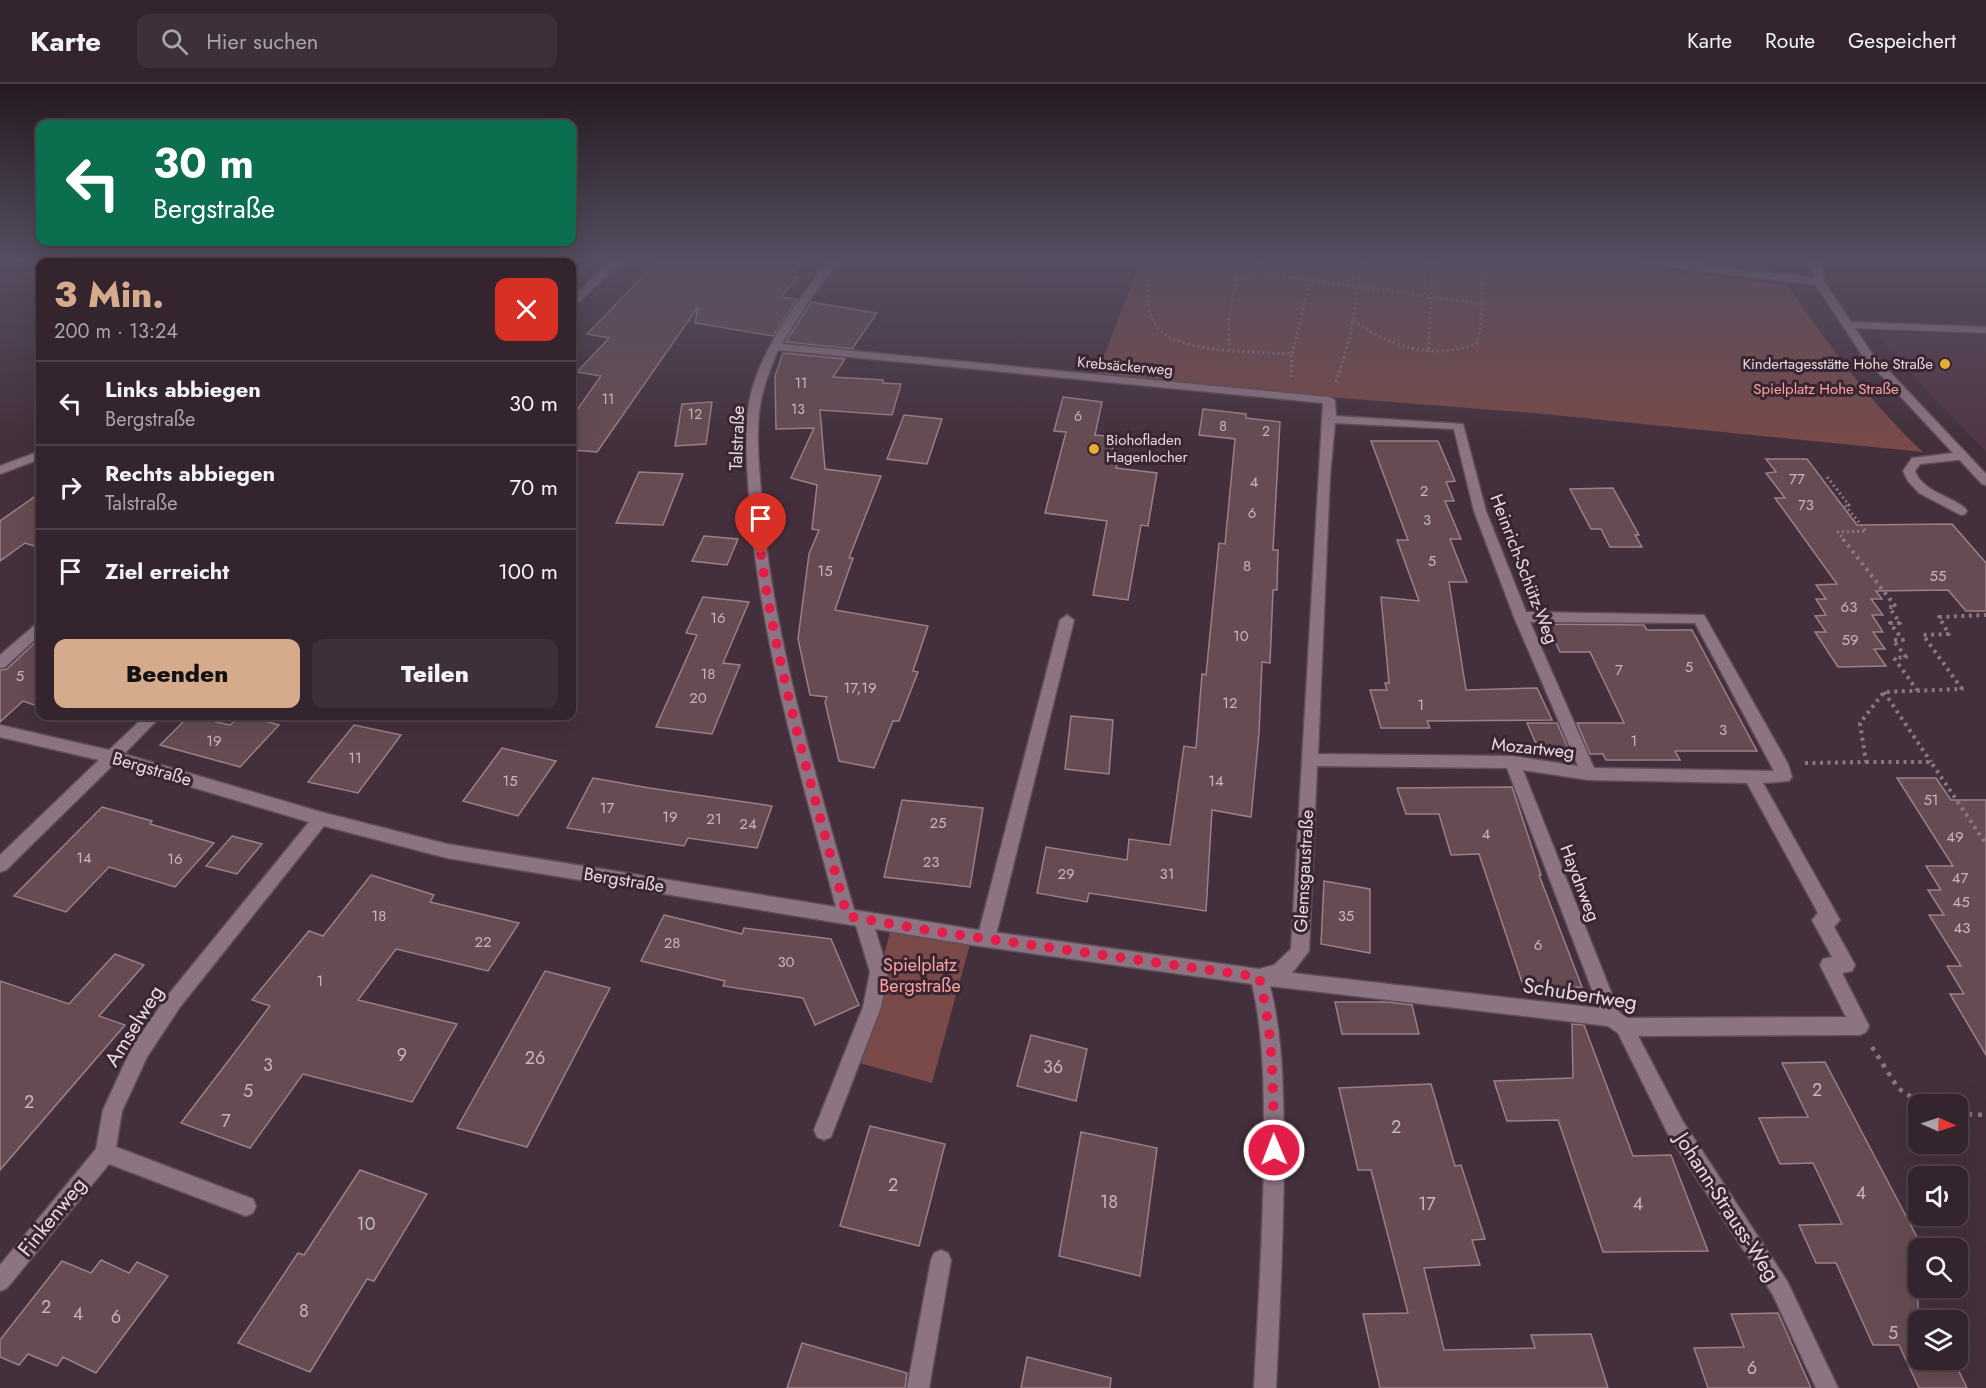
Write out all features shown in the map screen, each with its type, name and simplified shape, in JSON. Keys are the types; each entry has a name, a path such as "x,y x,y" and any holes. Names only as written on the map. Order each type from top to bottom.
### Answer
{"street":[{"name":"Talstraße","path":"793,321 776,346 760,383 753,420 755,513 769,608 793,711 855,918 879,972 872,1007 824,1130"},
{"path":"1843,321 1866,353 1986,481"},
{"path":"1846,325 1986,330"},
{"name":"Krebsäckerweg","path":"776,346 1329,400"},
{"name":"Glemsgaustraße","path":"1259,977 1275,974 1290,965 1300,951 1324,476 1330,419 1329,400"},
{"name":"Heinrich-Schütz-Weg","path":"1330,419 1459,426 1480,511 1521,617 1589,774"},
{"path":"0,470 36,456"},
{"path":"1961,511 1951,503 1918,486 1909,471 1916,461 1962,456"},
{"path":"1521,617 1699,618 1780,764"},
{"path":"986,939 1067,620"},
{"path":"0,663 36,632"},
{"path":"0,865 149,720"},
{"name":"Bergstraße","path":"0,731 112,757 321,819 447,850 986,939 1259,977"},
{"name":"Mozartweg","path":"1309,760 1512,762 1589,774 1784,777 1780,764"},
{"name":"Haydnweg","path":"1512,762 1618,1023"},
{"path":"1752,777 1831,920 1821,920 1846,965 1829,965 1860,1026"},
{"name":"Amselweg","path":"105,1153 113,1110 140,1051 174,1001 321,819"},
{"path":"1259,977 1267,1006 1273,1066 1274,1148 1265,1388"},
{"name":"Schubertweg","path":"1259,977 1618,1023 1860,1026"},
{"name":"Johann-Strauss-Weg","path":"1618,1023 1675,1127 1780,1288 1827,1388"},
{"path":"105,1153 246,1206"},
{"name":"Finkenweg","path":"0,1281 105,1153"},
{"path":"918,1388 941,1260"}],"path":[{"path":"1150,321 1153,325 1183,343 1230,351 1292,354 1300,321"},
{"path":"1228,321 1230,351"},
{"path":"1329,400 1346,357 1354,321"},
{"path":"1355,321 1378,337 1394,342 1429,349 1459,351 1477,344 1480,321"},
{"path":"1429,349 1430,321"},
{"path":"1827,477 1849,505 1845,505 1866,531 1838,532 1896,607 1889,607 1900,622 1890,623 1903,640 1893,640 1906,657 1894,658 1918,690"},
{"path":"1866,762 1860,723 1884,692 1962,689 1923,635 1950,634 1938,617 1986,615"},
{"path":"1884,692 1986,844"},
{"path":"1780,764 1931,762"},
{"path":"1860,1026 1893,1085 1908,1098"},
{"path":"1968,1114 1986,1115"}],"shaded area":[{"name":"Kindertagesstätte Hohe Straße","path":"1881,332 1986,335 1986,451 1929,393 1878,335"}],"green space":[{"name":"Spielplatz Hohe Straße","path":"1117,321 1813,321 1868,394 1923,452 1534,413 1095,379"},
{"name":"Spielplatz Bergstraße","path":"892,925 972,937 932,1083 856,1062"}],"building":[{"path":"600,321 688,321 597,452 576,450 576,411 601,376 577,372 609,338 587,334"},
{"path":"695,321 783,321 773,336 695,323"},
{"path":"799,321 872,321 852,349 786,342"},
{"path":"783,353 845,359 833,377 883,380 883,383 901,384 892,415 820,410 825,469 881,476 849,558 853,558 835,610 928,626 913,671 918,672 899,721 893,721 874,768 839,761 825,702 827,697 810,695 798,639 809,554 819,530 812,529 817,485 791,478 814,428 776,429 775,376"},
{"path":"1063,397 1102,402 1095,435 1115,437 1112,452 1119,453 1116,468 1157,473 1148,526 1141,525 1128,600 1093,595 1107,521 1045,513 1066,432 1054,431"},
{"path":"712,402 706,444 675,446 682,404"},
{"path":"1203,409 1246,414 1246,418 1280,422 1273,550 1278,550 1277,590 1273,590 1270,663 1262,662 1259,733 1251,817 1212,810 1206,911 1089,893 1087,902 1037,893 1046,847 1127,860 1129,839 1170,845 1184,746 1196,748 1202,674 1206,675 1219,543 1225,544 1235,439 1199,435"},
{"path":"904,415 942,419 927,464 887,459"},
{"path":"1371,441 1438,441 1455,481 1446,482 1454,501 1445,501 1461,539 1450,539 1467,582 1449,582 1466,690 1537,688 1552,720 1427,721 1430,728 1381,728 1370,690 1387,690 1385,683 1389,683 1381,597 1419,601 1397,540 1408,540"},
{"path":"1766,459 1807,459 1857,525 1952,524 1986,563 1986,611 1966,611 1948,590 1876,591 1882,599 1871,599 1883,615 1872,615 1883,632 1873,632 1885,649 1874,649 1886,666 1838,667 1815,632 1826,632 1815,616 1826,615 1816,599 1826,599 1816,585 1837,584 1775,498 1785,498 1766,473 1776,472"},
{"path":"639,472 683,474 663,525 616,523"},
{"path":"1613,488 1639,535 1635,535 1642,547 1610,547 1601,529 1591,529 1570,489"},
{"path":"36,496 36,547 25,543 0,561 0,521"},
{"path":"704,536 738,539 727,565 692,561"},
{"path":"703,597 749,602 723,663 740,665 712,734 656,727 697,635 686,633"},
{"path":"1547,624 1644,625 1647,630 1692,630 1757,751 1675,751 1680,760 1606,760 1603,754 1590,754 1577,723 1624,723 1590,652 1560,652"},
{"path":"36,642 36,706 23,701 0,722 0,670 7,669"},
{"path":"1071,716 1113,720 1109,774 1065,769"},
{"path":"185,720 207,720 230,725 236,720 261,720 279,725 240,767 160,745"},
{"path":"1527,723 1557,723 1571,755 1541,755"},
{"path":"354,725 401,735 358,793 308,782"},
{"path":"502,748 556,761 518,816 463,801"},
{"path":"593,778 772,806 757,848 688,838 684,846 567,828"},
{"path":"1897,778 1936,778 1951,800 1986,800 1986,1055 1950,994 1964,994 1947,966 1961,966 1929,915 1944,915 1928,890 1941,890 1926,866 1953,866"},
{"path":"1512,787 1541,875 1539,875 1582,987 1536,988 1536,985 1522,982 1479,854 1451,855 1439,814 1406,814 1397,788"},
{"path":"902,800 983,808 970,887 884,877"},
{"path":"102,807 152,821 150,824 214,843 175,887 109,867 66,912 14,896"},
{"path":"232,836 262,844 237,874 206,866"},
{"path":"371,875 434,895 430,902 519,923 488,971 396,949 358,1000 457,1024 412,1102 303,1074 250,1148 181,1123 270,1006 252,1000 309,931 323,936"},
{"path":"1324,881 1370,889 1370,953 1321,944"},
{"path":"664,915 742,934 744,928 831,939 859,1005 815,1025 803,998 723,986 725,981 641,961"},
{"path":"115,954 144,965 99,1016 125,1025 0,1170 0,981 69,1004"},
{"path":"545,971 610,988 527,1147 457,1128"},
{"path":"1335,1002 1388,1002 1412,1005 1419,1034 1342,1034"},
{"path":"1572,1024 1584,1025 1633,1156 1671,1155 1708,1251 1603,1252 1558,1120 1507,1121 1494,1081 1573,1078"},
{"path":"1031,1035 1087,1049 1076,1101 1017,1086"},
{"path":"1825,1062 1908,1220 1908,1226 1911,1226 1917,1238 1908,1238 1908,1298 1918,1298 1918,1309 1929,1310 1908,1310 1908,1364 1899,1345 1873,1345 1836,1263 1816,1263 1799,1225 1842,1224 1813,1163 1780,1164 1759,1118 1808,1117 1782,1063"},
{"path":"1431,1084 1455,1166 1461,1165 1485,1239 1472,1240 1480,1265 1424,1268 1444,1350 1535,1348 1531,1335 1591,1334 1608,1388 1380,1388 1363,1314 1408,1313 1371,1170 1358,1170 1339,1088"},
{"path":"870,1126 945,1144 919,1246 840,1226"},
{"path":"1081,1132 1157,1148 1140,1276 1059,1256"},
{"path":"360,1170 427,1194 374,1281 367,1279 310,1372 238,1343 298,1253 304,1255"},
{"path":"101,1260 129,1273 137,1262 168,1276 96,1373 63,1357 57,1366 28,1354 19,1365 0,1357 0,1340 62,1261 91,1273"},
{"path":"1778,1313 1811,1388 1708,1388 1694,1348 1744,1347 1731,1314"},
{"path":"802,1343 907,1373 905,1388 787,1388"},
{"path":"1027,1357 1111,1378 1110,1388 1021,1388"},
{"path":"1911,1370 1958,1370 1967,1388 1919,1388"}],"place":[{"name":"Kindertagesstätte Hohe Straße","path":"1945,364"},
{"name":"Biohofladen Hagenlocher","path":"1094,449"}],"route":[{"path":"761,555 767,596 793,711 847,916 932,931 1259,977 1267,1006 1273,1066 1274,1150"}]}
